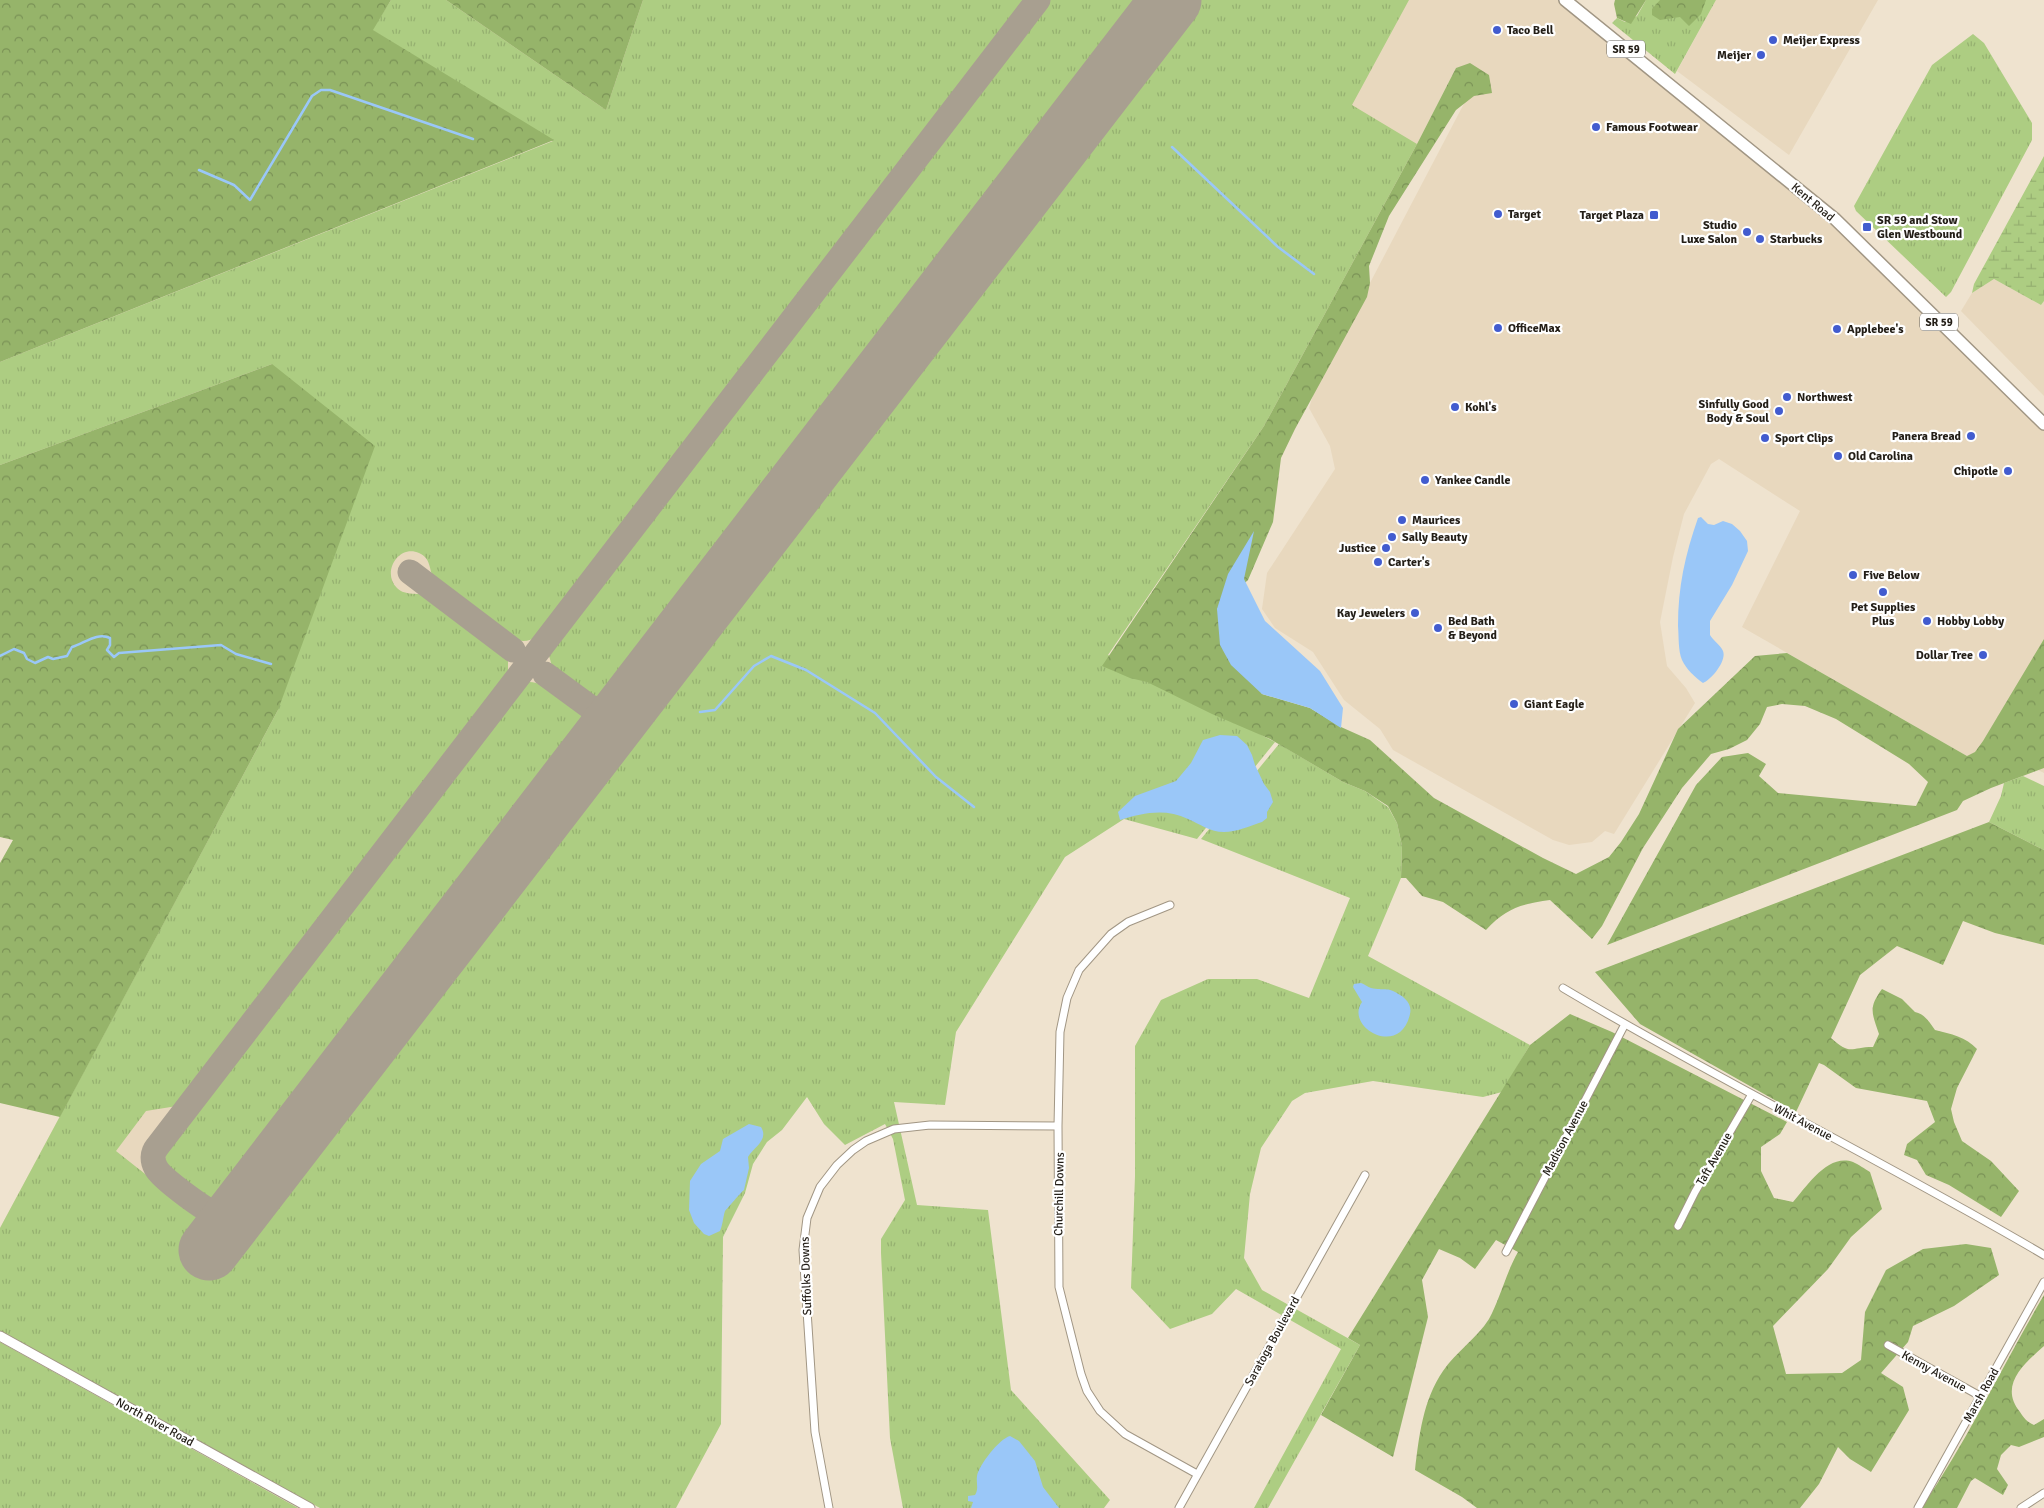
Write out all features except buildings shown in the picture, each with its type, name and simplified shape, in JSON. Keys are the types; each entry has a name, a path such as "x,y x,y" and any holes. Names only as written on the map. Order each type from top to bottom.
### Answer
{"main road":[{"name":"Kent Road","path":"1566,0 1835,219 2044,424"}],"street":[{"name":"Churchill Downs","path":"1170,905 1128,922 1111,934 1086,960 1072,983 1062,1016 1058,1126 1060,1287 1087,1391 1100,1411 1125,1434 1197,1474"},
{"name":"Whit Avenue","path":"1563,988 2044,1255"},
{"name":"Madison Avenue","path":"1506,1252 1625,1024"},
{"name":"Taft Avenue","path":"1678,1226 1694,1192 1752,1094"},
{"name":"Suffolks Downs","path":"829,1508 815,1432 803,1250 807,1218 820,1187 837,1165 852,1150 866,1141 894,1130 930,1125 1058,1126"},
{"name":"Saratoga Boulevard","path":"1179,1508 1365,1175"},
{"name":"Marsh Road","path":"1918,1508 2044,1282"},
{"name":"North River Road","path":"0,1336 310,1508"},
{"name":"Kenny Avenue","path":"1888,1345 1980,1396"},
{"path":"2021,1508 2044,1493"}],"shaded area":[{"path":"391,0 446,0 478,22 489,0 1560,0 1759,161 1856,246 2044,426 2044,773 1983,742 1975,753 1967,756 1742,627 1800,511 1719,459 1711,464 1684,514 1660,622 1667,666 1686,688 1695,703 1614,834 1605,831 1592,842 1569,845 1553,840 1393,750 1380,729 1344,700 1313,652 1275,628 1262,609 1267,573 1335,469 1330,446 1309,408 1316,386 1480,73 1456,68 1417,144 1264,426 1108,655 575,1232 484,1392 441,1473 320,1508 0,1331 0,1228 278,710 272,364 0,465 0,362 553,141"},
{"path":"1716,0 1878,0 1789,155 1677,71"},
{"path":"1994,279 2041,305 2044,301 2044,396 1961,311 1972,293"}],"green space":[{"path":"0,0 391,0 373,30 554,140 0,362"},
{"path":"391,0 446,0 606,110 643,0 1028,0 538,636 524,641 511,637 436,582 428,562 419,553 405,552 394,561 391,575 397,588 404,592 429,597 498,649 508,660 508,675 177,1106 146,1111 116,1151 211,1226 199,1242 219,1258 1187,0 1409,0 1352,105 1417,144 1264,426 1108,655 1275,742 1197,839 1124,819 1065,857 956,1032 945,1105 894,1102 917,1205 988,1210 1011,1390 1110,1500 1104,1508 903,1508 890,1438 881,1253 881,1239 905,1200 893,1139 885,1124 845,1145 824,1124 807,1097 782,1130 767,1142 753,1164 745,1193 723,1237 721,1424 676,1508 320,1508 0,1331 0,1228 278,710 272,364 0,465 0,362 553,141 372,30"},
{"path":"446,0 643,0 606,110"},
{"path":"1049,0 1153,0 616,698 610,702 596,701 552,667 549,655 552,646"},
{"path":"1615,0 1646,0 1631,24 1617,18"},
{"path":"1646,0 1716,0 1675,74 1612,23 1617,18 1625,22 1637,16"},
{"path":"1660,0 1706,0 1701,14 1689,26 1680,17 1660,20 1652,15 1652,9"},
{"path":"1973,34 1984,43 2032,123 2032,140 1951,292 1946,297 1856,211 1854,206 1932,65"},
{"path":"1470,63 1489,75 1492,93 1474,96 1456,110 1389,216 1369,266 1370,283 1367,297 1281,458 1273,522 1248,580 1217,609 1262,694 1310,708 1341,727 1370,740 1434,798 1576,874 1609,857 1639,814 1678,729 1755,656 1787,653 1967,756 1975,752 1983,741 2044,639 2044,768 1963,801 1957,810 1607,945 1696,785 1722,757 1748,753 1766,764 1759,776 1778,793 1916,806 1928,782 1909,764 1836,719 1805,706 1782,704 1767,707 1760,724 1747,740 1729,749 1711,754 1682,788 1643,848 1602,926 1592,939 1550,900 1515,908 1500,917 1486,930 1443,902 1422,896 1406,878 1401,878 1402,846 1397,823 1388,806 1365,791 1343,782 1270,739 1212,714 1147,682 1130,678 1102,666 1264,426 1417,144 1456,68"},
{"path":"2044,156 2044,301 2041,305 1994,279 1972,293 1974,284"},
{"path":"272,364 375,446 278,710 60,1117 0,1103 0,863 13,840 0,837 0,465"},
{"path":"528,682 534,682 551,689 577,707 587,722 583,742 228,1203 224,1208 217,1208 168,1169 165,1159 167,1146 518,690"},
{"path":"1279,744 1343,782 1365,791 1388,807 1397,823 1402,846 1401,878 1368,956 1530,1045 1502,1092 1483,1097 1373,1081 1305,1093 1292,1101 1261,1148 1250,1194 1244,1258 1262,1290 1360,1345 1268,1508 1254,1508 1341,1349 1236,1289 1212,1314 1170,1329 1131,1288 1135,1176 1135,1046 1161,1000 1208,979 1257,979 1309,998 1350,898 1201,839"},
{"path":"2023,776 2044,786 2044,850 1989,822 2001,796 2004,783"},
{"path":"1989,822 2044,850 2044,945 1995,933 1963,921 1943,965 1897,946 1860,975 1831,1038 1847,1049 1873,1047 1879,1034 1873,1016 1873,1006 1882,989 1902,999 1915,1012 1924,1016 1935,1030 1963,1039 1977,1049 1957,1088 1951,1109 1962,1141 1991,1161 2019,1191 2001,1217 1949,1185 1926,1175 1917,1160 1904,1155 1907,1144 1935,1122 1927,1101 1856,1088 1819,1063 1796,1112 1640,1024 1595,972"},
{"path":"1570,1014 1612,1032 1787,1122 1780,1134 1761,1147 1761,1171 1774,1198 1793,1202 1819,1173 1835,1162 1844,1160 1853,1162 1870,1172 1882,1209 1851,1237 1828,1269 1773,1326 1786,1374 1842,1373 1861,1360 1865,1312 1886,1270 1923,1249 1966,1244 1991,1248 1999,1275 1954,1306 1913,1326 1908,1342 1881,1373 1903,1387 1909,1410 1871,1472 1850,1459 1838,1447 1819,1484 1800,1508 1477,1508 1462,1497 1415,1470 1426,1406 1436,1382 1448,1364 1489,1319 1518,1252 1496,1240 1475,1269 1460,1258 1439,1249 1422,1280 1428,1317 1393,1457 1321,1415 1360,1345 1348,1338 1530,1045"},
{"path":"2044,1295 2044,1346 2022,1367 2013,1384 2012,1393 2014,1402 2028,1421 2034,1425 2044,1419 2044,1437 2019,1447 2011,1445 2001,1455 1997,1469 2008,1485 2003,1495 1975,1478 1971,1481 1957,1508 1921,1508 1954,1456"},
{"path":"0,1342 298,1508 0,1508"}],"water":[{"path":"1701,517 1708,524 1714,525 1723,521 1732,524 1747,541 1748,551 1732,585 1710,621 1710,635 1722,649 1724,655 1721,665 1703,683 1691,673 1682,660 1679,648 1678,626 1679,598 1683,571 1693,532 1698,518"},
{"path":"1254,531 1244,579 1265,621 1320,671 1343,708 1341,728 1310,708 1262,694 1231,665 1220,645 1217,609 1228,574"},
{"path":"1220,735 1237,736 1247,745 1273,802 1267,812 1267,818 1248,827 1224,832 1210,829 1171,814 1137,815 1120,820 1118,812 1135,796 1176,781 1191,763 1203,740"},
{"path":"1361,983 1371,988 1392,991 1407,1001 1410,1014 1404,1027 1396,1035 1386,1037 1376,1034 1367,1029 1360,1021 1358,1012 1362,1002 1353,987 1354,984"},
{"path":"749,1124 761,1127 763,1132 762,1140 748,1157 749,1168 744,1190 725,1211 720,1231 709,1236 704,1234 694,1223 689,1210 690,1181 701,1164 720,1151 723,1139"},
{"path":"1010,1436 1019,1441 1035,1461 1043,1487 1059,1508 971,1508 973,1502 968,1501 968,1496 975,1495 976,1493 977,1476 981,1466 995,1447"}],"waterway":[{"path":"199,170 234,185 250,200 312,96 321,90 330,90 473,139"},
{"path":"1172,147 1278,247 1314,274"},
{"path":"0,656 14,649 24,653 27,659 35,663 48,657 53,659 67,656 72,647 91,639 105,636 110,638 110,645 107,650 114,657 119,653 221,645 236,654 271,664"},
{"path":"700,712 715,710 754,666 771,656 806,670 875,713 936,777 974,807"}],"taxiway":[{"path":"237,1213 233,1217 228,1218 218,1216 177,1188 156,1168 153,1157 155,1149 1038,0"},
{"path":"410,572 513,650"},
{"path":"545,674 590,707 596,709 607,711 617,709 632,700"},
{"path":"588,757 595,745 598,732 597,720 590,707"}],"runway":[{"path":"209,1250 1171,0"}],"place":[{"name":"Taco Bell","path":"1497,30"},
{"name":"Meijer Express","path":"1773,40"},
{"name":"Meijer","path":"1761,55"},
{"name":"Famous Footwear","path":"1596,127"},
{"name":"Target","path":"1498,214"},
{"name":"Target Plaza","path":"1654,215"},
{"name":"SR 59 and Stow Glen Westbound","path":"1867,227"},
{"name":"Studio Luxe Salon","path":"1747,232"},
{"name":"Starbucks","path":"1760,239"},
{"name":"OfficeMax","path":"1498,328"},
{"name":"Applebee's","path":"1837,329"},
{"name":"Northwest","path":"1787,397"},
{"name":"Kohl's","path":"1455,407"},
{"name":"Sinfully Good Body & Soul","path":"1779,411"},
{"name":"Panera Bread","path":"1971,436"},
{"name":"Sport Clips","path":"1765,438"},
{"name":"Old Carolina","path":"1838,456"},
{"name":"Chipotle","path":"2008,471"},
{"name":"Yankee Candle","path":"1425,480"},
{"name":"Maurices","path":"1402,520"},
{"name":"Sally Beauty","path":"1392,537"},
{"name":"Justice","path":"1386,548"},
{"name":"Carter's","path":"1378,562"},
{"name":"Five Below","path":"1853,575"},
{"name":"Pet Supplies Plus","path":"1883,592"},
{"name":"Kay Jewelers","path":"1415,613"},
{"name":"Hobby Lobby","path":"1927,621"},
{"name":"Bed Bath & Beyond","path":"1438,628"},
{"name":"Dollar Tree","path":"1983,655"},
{"name":"Giant Eagle","path":"1514,704"}]}
